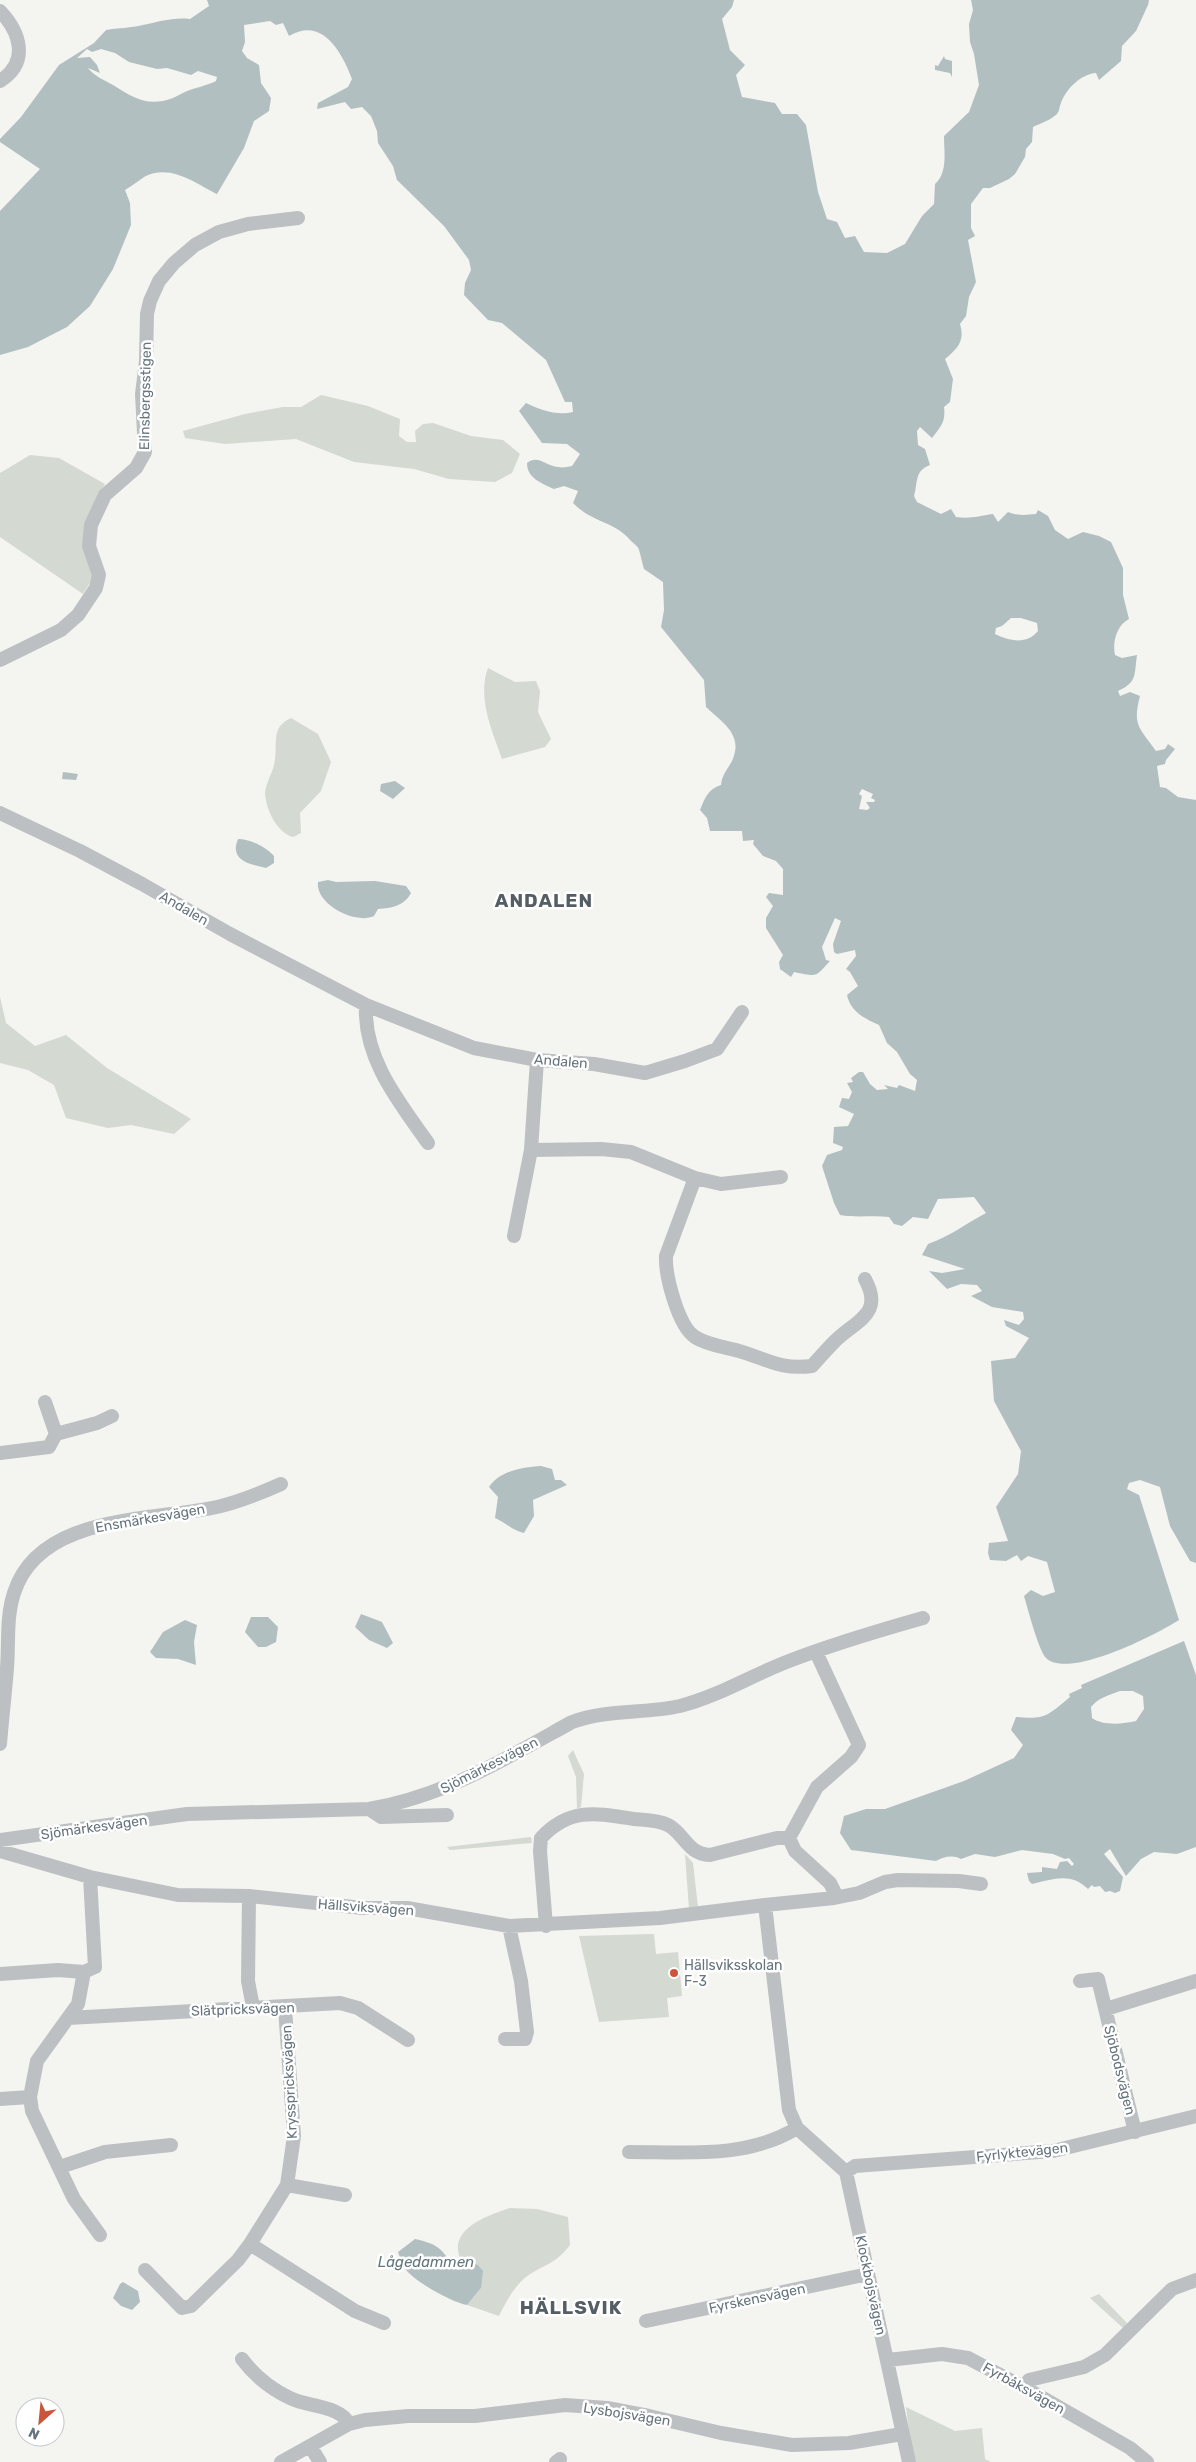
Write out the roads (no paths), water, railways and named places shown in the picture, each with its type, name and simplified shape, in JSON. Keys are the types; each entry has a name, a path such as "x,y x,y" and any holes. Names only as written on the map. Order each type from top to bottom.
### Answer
{"street":[{"path":"0,11 16,32 20,47 16,63 0,81"},
{"name":"Elinsbergsstigen","path":"0,660 61,630 78,615 96,588 99,575 89,546 91,525 105,495 136,468 145,452 142,394 146,361 147,314 150,301 160,281 186,253 212,235 248,224 298,218"},
{"name":"Andalen","path":"0,813 88,855 230,934 366,1005 474,1048 537,1060 594,1064 645,1073 717,1049 742,1012"},
{"path":"366,1005 367,1033 379,1066 394,1095 428,1143"},
{"path":"514,1236 531,1150 537,1060"},
{"path":"531,1150 601,1149 631,1152 696,1178 721,1184 781,1177"},
{"path":"696,1178 666,1256 666,1266 683,1322 695,1337 770,1363 796,1368 812,1366 836,1339 865,1316 872,1306 872,1295 866,1279"},
{"path":"45,1402 56,1434"},
{"path":"0,1453 49,1447 56,1434 97,1423 112,1416"},
{"name":"Ensmärkesvägen","path":"0,1744 4,1668 9,1619 14,1593 36,1559 61,1540 81,1531 110,1523 218,1507 281,1484"},
{"name":"Sjömärkesvägen","path":"0,1840 187,1814 369,1809 414,1799 448,1788 572,1722 589,1716 680,1706 711,1696 789,1661 850,1639 923,1618"},
{"path":"816,1652 859,1745 851,1757 817,1787 790,1838 795,1851 830,1883 837,1897"},
{"path":"369,1809 381,1817 447,1816"},
{"path":"546,1926 540,1851 541,1838 575,1815 597,1813 662,1823 672,1828 687,1846 702,1855 710,1855 777,1838 790,1838"},
{"name":"Hällsviksvägen","path":"0,1852 90,1877 178,1895 249,1896 363,1908 407,1908 509,1926 546,1926 660,1918 764,1906 859,1893 885,1882 898,1880 959,1881 982,1884"},
{"path":"0,1974 58,1970 84,1972 95,1967 90,1877"},
{"path":"249,1896 248,1981 253,2007"},
{"path":"764,1906 789,2110 797,2128 846,2172"},
{"path":"505,2039 525,2040 527,2032 521,1981 509,1926"},
{"path":"84,1972 78,2004 37,2061 30,2097 32,2112 74,2199 100,2235"},
{"name":"Sjöbodsvägen","path":"1080,1981 1098,1979 1136,2132"},
{"name":"Sjöbodsvägen","path":"1106,2009 1196,1981"},
{"name":"Slätpricksvägen","path":"68,2018 253,2007 285,2008 350,2005 408,2040"},
{"name":"Krysspricksvägen","path":"145,2270 182,2308 191,2306 238,2260 286,2185 294,2136 285,2008"},
{"path":"0,2099 30,2097"},
{"name":"Fyrlyktevägen","path":"846,2172 855,2166 1052,2151 1196,2116"},
{"path":"629,2152 708,2152 758,2146 797,2128"},
{"path":"60,2167 105,2152 171,2145"},
{"name":"Klockbojsvägen","path":"846,2172 909,2462"},
{"path":"286,2185 345,2195"},
{"path":"250,2244 355,2311 384,2323"},
{"name":"Fyrskensvägen","path":"646,2321 868,2274"},
{"path":"1024,2387 1029,2380 1084,2367 1105,2355 1172,2289 1196,2280"},
{"name":"Fyrbåksvägen","path":"888,2360 929,2354 955,2356 980,2364 1130,2448 1147,2462"},
{"path":"242,2359 250,2371 276,2390 305,2404 344,2416 349,2424"},
{"name":"Lysbojsvägen","path":"281,2462 349,2424 390,2417 474,2416 565,2405 607,2408 730,2435 792,2445 849,2443 902,2434"},
{"path":"310,2446 320,2462"}],"water":[{"path":"207,0 734,0 732,7 722,19 730,50 745,65 736,75 742,97 775,103 782,114 797,114 806,125 818,192 827,219 837,222 845,238 855,236 864,252 887,253 905,244 922,216 934,204 935,184 944,168 944,136 969,112 979,85 970,42 969,24 973,10 971,0 1149,0 1136,31 1122,46 1121,61 1099,80 1096,73 1085,76 1075,83 1063,98 1057,114 1033,127 1032,142 1026,149 1025,157 1015,174 990,188 983,188 971,204 971,228 975,236 968,240 976,282 969,297 966,316 960,324 961,340 954,351 945,359 953,379 950,402 944,407 943,421 932,438 920,427 917,431 918,445 925,449 930,465 919,474 914,496 917,502 941,514 951,509 956,517 993,514 998,522 1008,512 1029,515 1036,514 1038,510 1048,516 1055,530 1068,539 1083,532 1099,536 1111,542 1123,568 1123,595 1129,619 1121,625 1116,634 1115,655 1122,658 1137,655 1132,681 1118,691 1120,696 1130,692 1140,696 1137,721 1156,751 1165,749 1168,744 1175,749 1165,764 1157,766 1160,787 1166,788 1178,797 1196,800 1196,1563 1190,1561 1170,1526 1160,1487 1140,1480 1129,1483 1127,1489 1139,1495 1179,1620 1152,1635 1113,1652 1073,1663 1057,1663 1046,1658 1043,1653 1024,1596 1031,1590 1043,1596 1055,1592 1047,1562 1028,1556 1021,1561 1017,1555 1006,1561 990,1560 988,1553 989,1543 1008,1541 996,1507 1018,1474 1021,1451 994,1401 991,1361 1015,1358 1029,1338 1006,1326 1004,1320 1019,1325 1024,1319 1023,1312 992,1307 971,1296 982,1291 977,1285 961,1284 947,1289 929,1271 942,1273 965,1269 922,1255 928,1244 951,1234 986,1213 974,1197 938,1199 928,1219 913,1217 902,1226 894,1224 889,1217 840,1215 822,1166 827,1155 842,1150 843,1147 833,1143 834,1127 848,1126 854,1114 839,1107 842,1098 849,1099 852,1092 847,1083 853,1082 851,1078 859,1072 863,1072 870,1084 877,1090 888,1089 884,1085 897,1088 899,1085 915,1091 917,1080 910,1074 897,1052 887,1043 879,1025 859,1014 851,1006 847,995 858,986 850,972 846,969 856,956 855,950 837,954 834,952 833,944 841,921 835,918 822,947 826,960 830,961 819,973 808,975 794,972 791,977 780,969 779,962 783,955 766,928 766,918 773,906 766,897 769,893 783,895 783,869 776,861 763,856 753,844 754,840 743,841 742,831 710,831 707,818 700,810 710,792 721,785 735,752 734,737 725,724 706,707 704,680 661,627 664,610 663,582 644,569 637,546 625,534 611,525 588,515 573,503 578,491 564,486 554,489 544,485 529,473 527,463 531,461 538,460 560,467 572,466 580,454 567,444 542,443 519,411 526,403 549,412 573,412 572,402 565,402 546,360 502,323 488,320 464,295 465,283 471,270 469,260 444,226 397,180 393,166 378,143 377,131 371,116 362,107 351,109 345,102 317,109 318,103 348,87 352,79 343,58 329,40 311,30 301,31 289,36 283,23 276,25 270,21 244,25 245,42 242,51 247,58 259,65 261,83 271,98 269,111 254,121 244,148 217,194 182,176 163,172 144,177 125,190 130,203 131,225 113,269 90,306 67,327 28,347 0,355 0,211 40,169 0,142 0,139 21,117 59,65 94,43 106,30 134,27 172,19 190,19 209,6","holes":["87,49 92,52 101,49 115,53 129,62 157,69 167,68 191,75 198,71 217,77 216,81 173,98 149,102 135,98 90,71 88,68 100,73 97,65 90,57 77,58","1011,618 1021,618 1037,623 1038,631 1029,638 1012,640 995,634 996,628 1002,626","862,789 873,794 871,798 875,800 874,802 866,802 870,808 867,810 859,809 862,796 859,794"]},
{"path":"944,56 945,59 952,61 952,77 950,73 935,70 935,65 938,66"},
{"path":"63,772 78,774 76,780 62,779"},
{"path":"395,781 405,788 393,799 380,791 381,784"},
{"path":"238,839 253,842 267,850 274,856 274,863 266,868 243,860 236,852"},
{"path":"328,880 336,882 375,881 406,886 411,893 405,901 397,906 378,909 374,916 357,918 338,911 323,898 318,882"},
{"path":"541,1466 552,1469 555,1480 561,1480 567,1485 533,1500 534,1516 524,1533 495,1518 498,1497 489,1487 499,1477 512,1471 526,1467"},
{"path":"361,1614 382,1622 393,1643 387,1648 369,1640 355,1627"},
{"path":"251,1617 268,1617 278,1627 276,1642 266,1647 258,1647 245,1632"},
{"path":"185,1620 197,1625 194,1642 196,1665 178,1659 156,1658 150,1652 163,1632"},
{"path":"1184,1641 1196,1675 1196,1847 1177,1854 1154,1852 1141,1859 1126,1876 1110,1849 1104,1854 1123,1877 1120,1891 1115,1893 1105,1892 1100,1886 1094,1887 1092,1885 1088,1889 1075,1880 1062,1878 1032,1884 1027,1873 1042,1872 1042,1867 1057,1869 1060,1862 1067,1861 1072,1866 1074,1864 1069,1858 1065,1859 1053,1854 1022,1850 995,1857 975,1854 961,1859 948,1857 936,1861 851,1850 840,1833 844,1816 866,1809 885,1809 964,1781 1014,1758 1023,1745 1011,1730 1016,1717 1034,1718 1046,1715 1070,1697 1069,1694 1082,1688 1081,1685","holes":["1120,1691 1133,1691 1143,1696 1144,1709 1136,1721 1107,1723 1092,1718 1091,1707 1097,1701"]},
{"name":"Lågedammen","path":"415,2239 436,2246 457,2270 477,2264 483,2271 481,2288 467,2305 433,2290 408,2272 398,2252"},
{"path":"123,2282 138,2291 140,2302 132,2310 121,2306 113,2298"}],"place":[{"name":"Hällsviksskolan F-3","path":"674,1973"}],"district":[{"name":"ANDALEN","path":"544,900"},
{"name":"HÄLLSVIK","path":"571,2307"}]}
